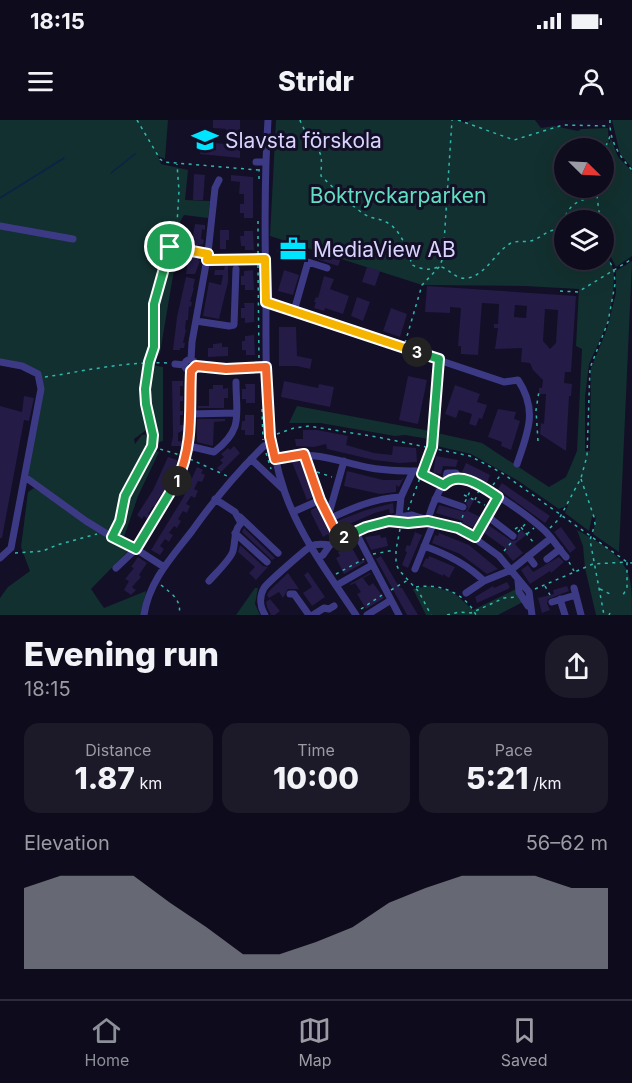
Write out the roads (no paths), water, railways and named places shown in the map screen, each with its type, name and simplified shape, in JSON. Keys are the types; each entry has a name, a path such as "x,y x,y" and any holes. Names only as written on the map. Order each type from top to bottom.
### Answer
{"street":[{"path":"259,123 268,122 265,259 266,367 275,459 293,512 311,546 344,596 358,612"},
{"path":"256,162 266,162"},
{"path":"116,568 136,549 175,486 189,446 191,365 215,188 219,180"},
{"path":"0,226 73,239"},
{"path":"207,257 265,259"},
{"path":"294,311 308,262 327,268"},
{"path":"196,321 234,325 236,269"},
{"path":"266,302 504,382 518,380 528,399 530,411 528,432 517,464"},
{"path":"0,362 22,366 38,374 41,389 11,548 3,556"},
{"path":"175,364 226,369 266,367"},
{"path":"189,446 215,452 235,431 236,382"},
{"path":"190,414 236,413"},
{"path":"144,615 148,598 164,567 215,499 264,446 272,443"},
{"path":"275,459 289,453 316,455 387,470 418,472 401,497 399,517"},
{"path":"304,454 320,500 340,540"},
{"path":"251,459 285,492"},
{"path":"329,518 344,460"},
{"path":"268,476 278,470"},
{"path":"25,477 78,516 112,537"},
{"path":"415,569 431,521 431,506 448,480 458,478 488,491 537,525 566,557"},
{"path":"329,518 362,504 401,497"},
{"path":"475,537 498,497"},
{"path":"215,499 235,512 278,553"},
{"path":"435,499 463,507"},
{"path":"293,512 320,500"},
{"path":"487,516 513,536"},
{"path":"208,581 232,553 235,533 241,523 240,517"},
{"path":"318,558 330,545 355,531 399,517 431,521 458,528 475,537 499,556 511,570 529,592 531,614"},
{"path":"389,521 408,519"},
{"path":"355,531 399,615"},
{"path":"235,533 267,562"},
{"path":"466,592 484,581 511,570 538,548 548,535"},
{"path":"265,615 260,609 264,588 311,546 330,545"},
{"path":"424,546 457,560 484,581"},
{"path":"136,549 164,567"},
{"path":"547,559 560,549"},
{"path":"528,556 534,564"},
{"path":"337,585 372,565"},
{"path":"517,579 531,614"},
{"path":"552,602 575,591 581,615"},
{"path":"290,594 294,594 311,615 324,608 329,609 344,596"},
{"path":"560,599 565,615"},
{"path":"367,615 391,600"}],"waterway":[{"path":"111,173 135,154"},
{"path":"0,198 64,158"}],"place":[{"name":"Slavsta förskola","path":"205,140"},
{"name":"MediaView AB","path":"293,249"}],"park label":[{"name":"Boktryckarparken","path":"398,195"}]}
